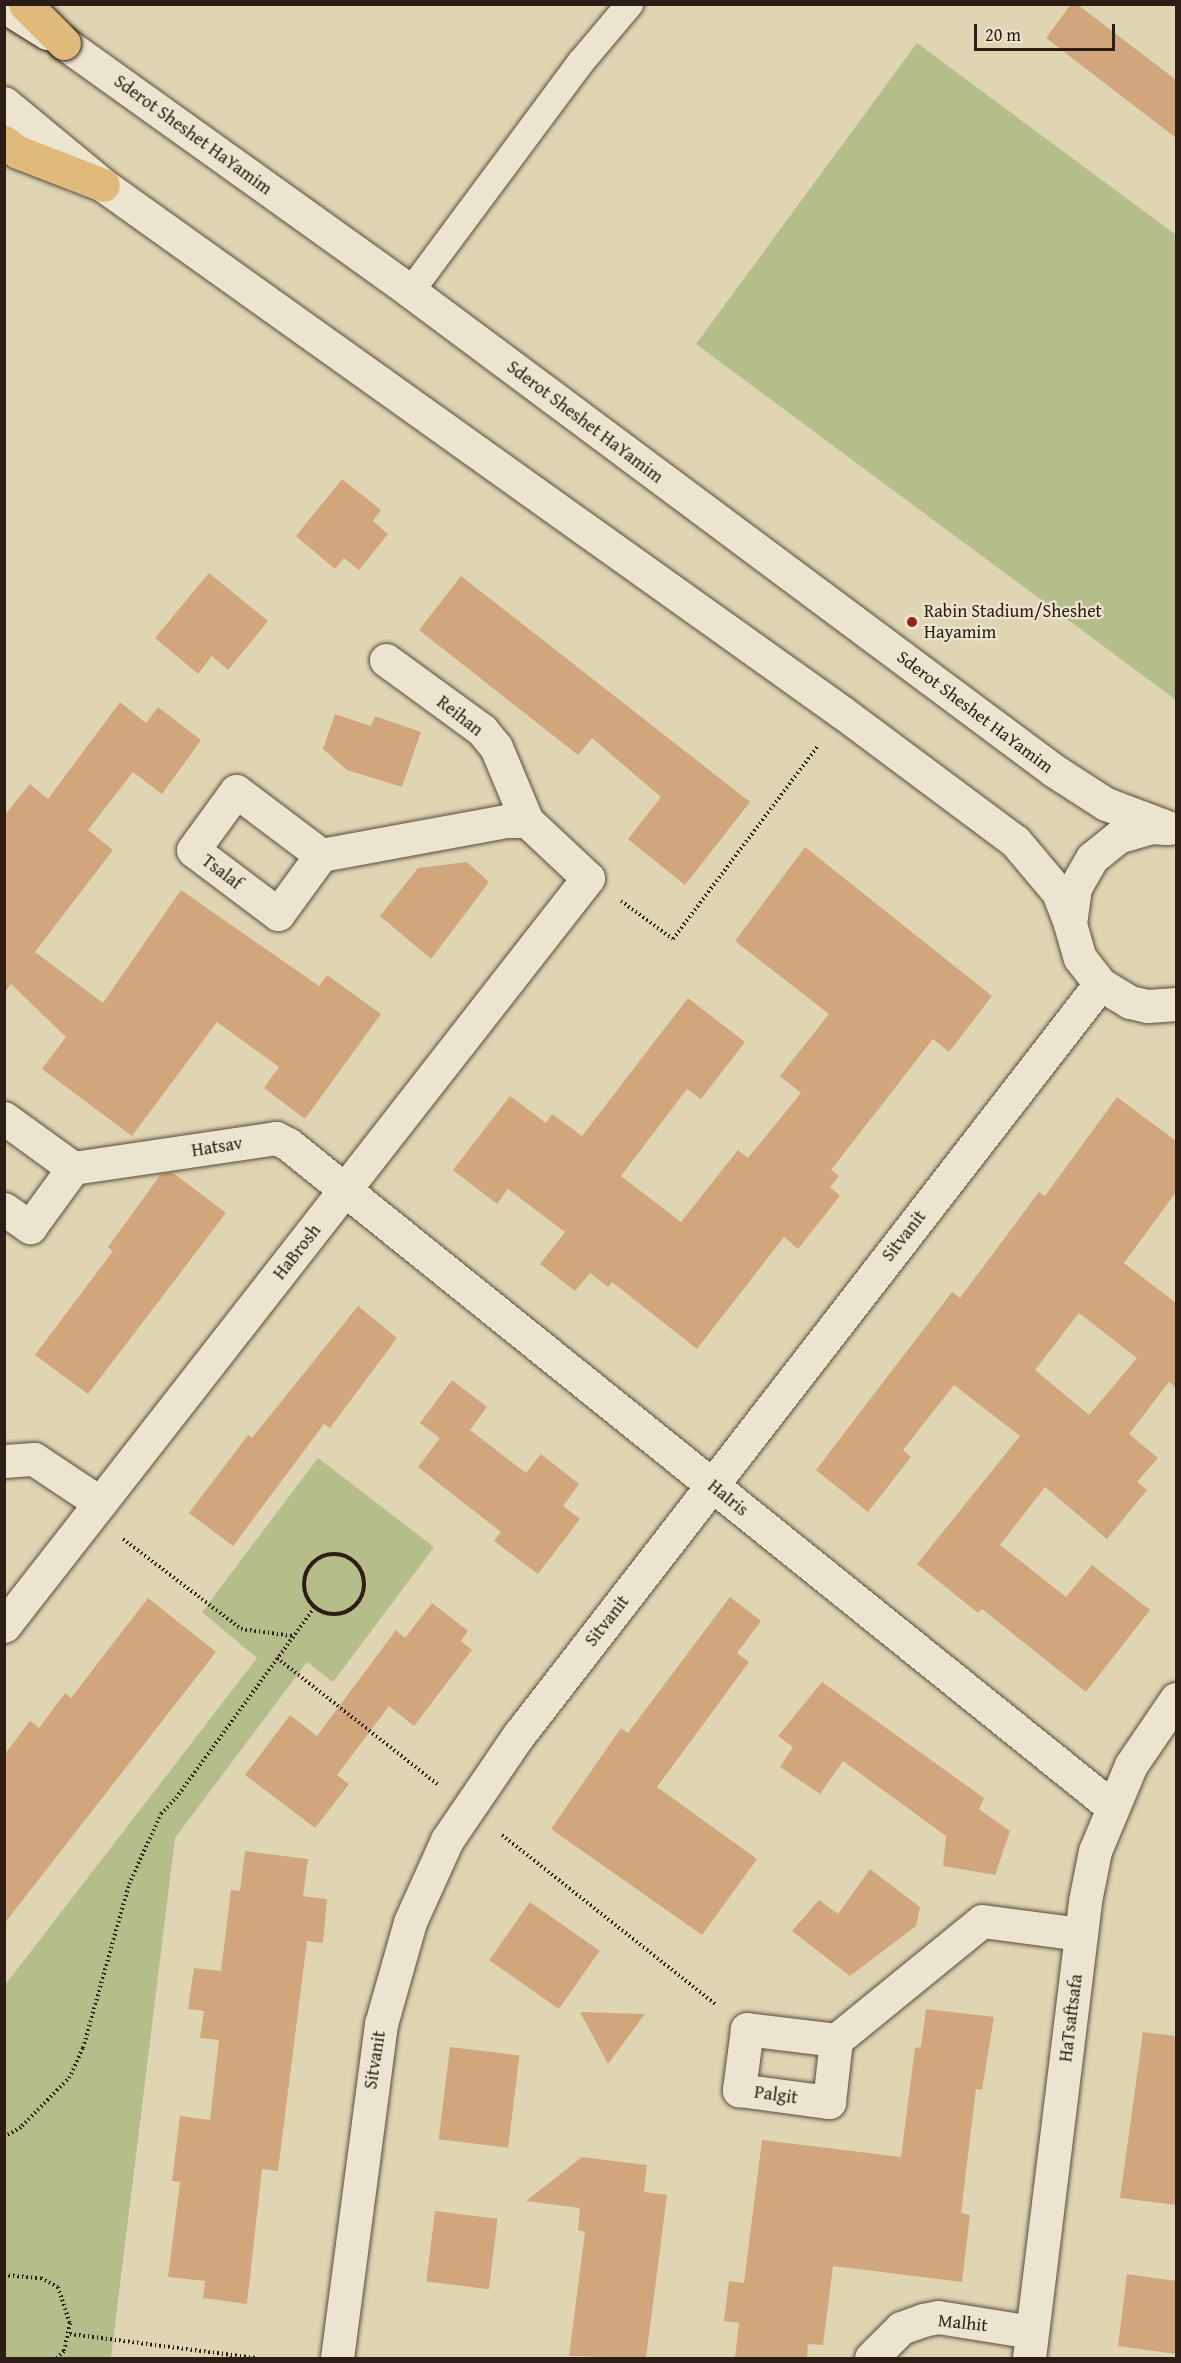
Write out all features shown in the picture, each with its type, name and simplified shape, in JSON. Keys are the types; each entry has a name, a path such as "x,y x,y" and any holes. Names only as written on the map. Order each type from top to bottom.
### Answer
{"highway":[{"path":"25,4 64,43"},
{"path":"4,142 18,152 103,185"}],"street":[{"name":"Sderot Sheshet HaYamim","path":"4,6 64,43 410,291 1059,775 1120,811 1173,829"},
{"path":"4,103 103,185 843,713 1015,841 1058,892 1080,957 1100,984 1130,1002 1172,1007"},
{"name":"Reihan","path":"386,660 482,730 496,747 528,821"},
{"path":"321,855 506,821 528,821 588,878"},
{"path":"1070,924 1075,888 1092,858 1118,837 1152,827 1173,829"},
{"name":"HaBrosh","path":"4,1626 588,878"},
{"name":"Sitvanit","path":"337,2358 381,2024 410,1922 428,1879 467,1808 711,1485 1100,984"},
{"path":"4,1118 73,1168 30,1227 4,1209"},
{"name":"Hatsav","path":"73,1168 276,1138 345,1190"},
{"name":"HaIris","path":"345,1190 1111,1806"},
{"path":"4,1461 34,1459 96,1509"},
{"name":"HaTsaftsafa","path":"1031,2345 1081,1934 1095,1851 1111,1806 1131,1765 1176,1699"},
{"path":"747,2029 836,2040 982,1921 1081,1934"},
{"name":"Palgit","path":"747,2029 739,2090 829,2102 836,2040"},
{"name":"Malhit","path":"871,2358 901,2328 922,2320 938,2318 1031,2345"}],"lane":[{"path":"410,291 581,61 629,4"}],"path":[{"path":"588,878 673,939 843,713"},
{"path":"96,1509 241,1629 293,1636"},
{"path":"338,1555 358,1566 364,1588 353,1608 331,1614 315,1607 305,1587 312,1565 338,1555"},
{"path":"4,2137 22,2126 69,2078 84,2048 113,1934 146,1844 161,1814 176,1798 315,1607"},
{"path":"277,1658 747,2029"},
{"path":"4,2275 41,2278 58,2287 68,2307 70,2334 57,2358"},
{"path":"70,2334 255,2358"}],"green space":[{"path":"917,43 1176,235 1176,700 696,344"},
{"path":"318,1458 434,1547 333,1682 307,1662 175,1838 111,2358 5,2358 5,1985 257,1658 202,1612"}],"building":[{"path":"1071,4 1077,4 1176,80 1176,138 1046,38"},
{"path":"342,479 381,510 373,521 388,534 359,570 344,558 335,569 296,536"},
{"path":"209,573 268,621 228,670 212,656 198,674 155,638"},
{"path":"461,576 750,802 685,885 628,839 661,797 592,738 578,755 419,630"},
{"path":"120,702 146,723 158,707 201,740 162,794 133,772 88,830 113,850 35,952 103,1003 181,890 319,986 327,975 381,1014 305,1119 264,1088 279,1067 217,1022 132,1136 42,1069 66,1037 11,984 4,993 4,816 30,784 48,799"},
{"path":"335,714 371,726 375,716 421,732 402,787 347,770 323,749"},
{"path":"805,847 992,996 949,1052 933,1039 831,1170 839,1176 830,1187 840,1196 798,1249 784,1237 697,1349 612,1282 608,1287 590,1273 575,1291 540,1264 565,1232 508,1189 497,1204 453,1170 510,1096 546,1123 552,1114 582,1136 688,998 745,1042 701,1099 687,1089 621,1176 681,1222 738,1150 748,1158 801,1093 780,1076 829,1014 735,941"},
{"path":"467,862 489,882 431,959 380,916 418,868"},
{"path":"1117,1097 1176,1141 1176,1192 1124,1263 1176,1303 1176,1388 1169,1382 1129,1434 1158,1458 1137,1482 1147,1490 1107,1539 1045,1487 1000,1545 1066,1597 1092,1565 1150,1610 1086,1692 982,1609 978,1613 917,1564 1020,1436 954,1385 903,1450 911,1457 868,1512 816,1470 952,1292 960,1298 1039,1192 1045,1196","holes":["1079,1313 1137,1358 1089,1415 1035,1370"]},
{"path":"172,1172 226,1213 88,1394 35,1355 113,1251 108,1247 161,1174"},
{"path":"358,1306 397,1338 330,1428 324,1424 233,1546 189,1513 248,1435 252,1438"},
{"path":"452,1380 487,1407 470,1430 526,1473 541,1454 579,1484 563,1506 580,1519 538,1574 494,1541 501,1532 418,1467 440,1438 420,1423"},
{"path":"730,1597 761,1621 737,1653 749,1662 657,1787 757,1859 702,1935 551,1829 621,1728 628,1733"},
{"path":"148,1598 216,1652 4,1924 4,1755 30,1721 39,1728 65,1693 71,1698"},
{"path":"432,1603 468,1631 461,1641 472,1650 414,1726 389,1706 337,1775 349,1784 315,1828 245,1775 290,1715 317,1736 396,1630 405,1638"},
{"path":"822,1682 984,1798 979,1809 1010,1831 995,1875 943,1866 946,1836 843,1761 820,1794 780,1767 793,1747 778,1736"},
{"path":"245,1851 308,1859 303,1896 327,1899 323,1943 307,1941 278,2171 262,2169 247,2304 203,2298 205,2281 168,2277 180,2182 172,2181 180,2116 210,2120 219,2040 200,2038 204,2011 188,2009 194,1968 221,1971 231,1890 240,1891"},
{"path":"870,1869 920,1907 916,1926 850,1976 792,1931 819,1900 838,1914"},
{"path":"530,1902 600,1951 559,2009 489,1960"},
{"path":"926,2009 994,2017 982,2090 976,2089 961,2213 970,2215 962,2282 833,2266 823,2345 808,2344 807,2358 735,2358 739,2323 724,2321 729,2281 744,2283 762,2140 901,2157 915,2048 921,2047"},
{"path":"580,2012 645,2014 608,2064"},
{"path":"1143,2032 1176,2036 1176,2205 1120,2198"},
{"path":"450,2047 519,2056 508,2148 439,2139"},
{"path":"582,2157 647,2165 644,2192 667,2195 646,2358 569,2356 585,2232 578,2230 580,2208 526,2201"},
{"path":"435,2211 498,2219 489,2289 426,2281"},
{"path":"1127,2274 1176,2281 1176,2354 1118,2346"}],"place":[{"name":"Rabin Stadium/Sheshet Hayamim","path":"912,622"}]}
